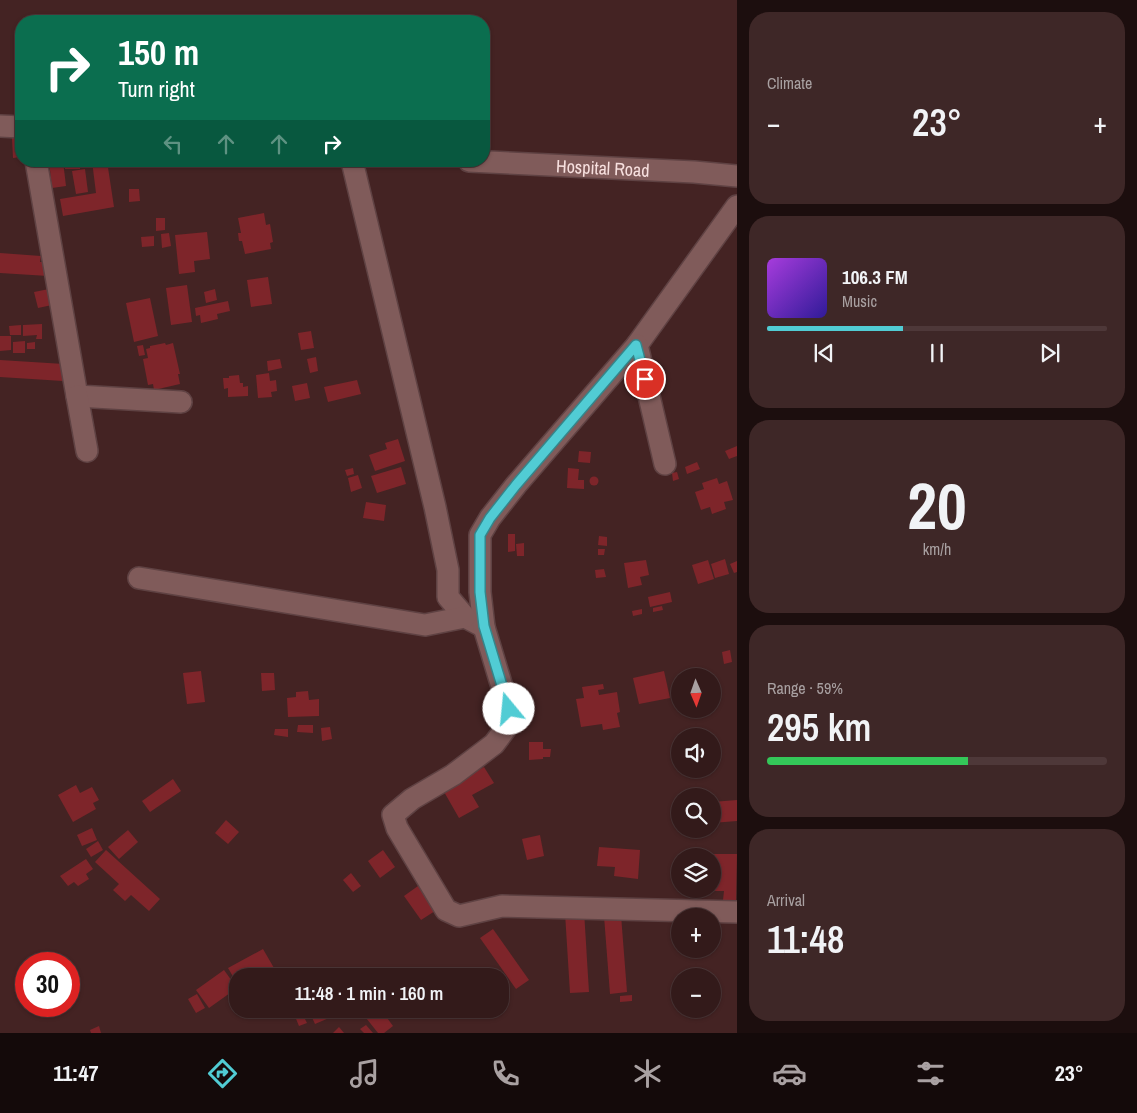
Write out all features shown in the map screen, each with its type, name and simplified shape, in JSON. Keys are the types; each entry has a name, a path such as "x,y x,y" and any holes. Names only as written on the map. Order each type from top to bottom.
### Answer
{"street":[{"path":"0,126 15,127"},
{"name":"Hospital Road","path":"490,162 694,172 737,176"},
{"path":"37,167 87,451"},
{"path":"353,167 435,507 448,570 448,597 475,622 512,720 494,744 453,775 412,799 393,815 397,828 446,910 459,916 502,906 737,912"},
{"path":"475,622 480,592 480,535 490,518 636,345 737,206"},
{"path":"636,345 665,464"},
{"path":"77,396 181,402"},
{"path":"139,578 425,625 475,622"}],"building":[{"path":"12,138 15,138 15,158 13,158"},
{"path":"50,167 64,167 66,186 52,188"},
{"path":"65,167 80,167 80,169 65,169"},
{"path":"93,167 108,167 114,207 63,216 60,199 96,193"},
{"path":"85,169 88,192 76,194 72,171"},
{"path":"129,189 139,189 140,201 129,202"},
{"path":"264,213 266,225 270,224 273,242 270,243 271,249 245,254 242,241 239,241 238,233 241,233 238,218"},
{"path":"156,218 165,218 165,230 156,231"},
{"path":"207,232 210,259 194,261 195,272 179,274 175,235"},
{"path":"169,233 171,246 162,248 161,234"},
{"path":"154,236 154,246 142,247 141,237"},
{"path":"0,253 41,256 40,262 49,262 48,276 0,273"},
{"path":"268,277 272,304 251,307 247,280"},
{"path":"187,285 192,322 171,325 166,288"},
{"path":"49,289 52,305 38,308 34,292"},
{"path":"215,289 217,300 206,303 204,292"},
{"path":"150,298 158,336 134,342 126,303"},
{"path":"228,301 230,311 217,314 218,319 201,323 200,315 196,316 195,308"},
{"path":"42,324 42,339 36,339 37,335 23,336 23,325"},
{"path":"21,325 21,335 10,335 9,326"},
{"path":"311,331 314,348 301,350 298,333"},
{"path":"0,336 11,336 11,350 0,351"},
{"path":"25,341 25,353 13,353 13,342"},
{"path":"35,342 35,349 27,349 27,343"},
{"path":"165,343 166,345 173,343 180,374 178,374 180,384 154,390 153,384 148,385 143,359 148,358 146,349 150,348 150,346"},
{"path":"143,345 145,355 139,356 137,346"},
{"path":"316,357 318,371 310,373 307,359"},
{"path":"280,359 282,368 268,371 267,361"},
{"path":"0,360 64,364 63,381 0,377"},
{"path":"269,373 270,381 276,380 277,391 271,392 272,397 258,398 256,375"},
{"path":"239,375 240,383 243,383 243,387 248,386 248,396 228,397 228,388 224,389 223,378"},
{"path":"357,380 361,394 328,402 324,387"},
{"path":"307,383 310,398 295,401 292,386"},
{"path":"398,439 405,461 375,471 369,455 387,449 385,443"},
{"path":"737,446 737,456 729,459 725,451"},
{"path":"579,451 591,452 590,463 578,462"},
{"path":"697,462 700,469 687,474 685,467"},
{"path":"401,467 406,484 377,493 371,476"},
{"path":"353,468 354,474 347,476 345,470"},
{"path":"568,468 579,469 578,480 584,480 584,489 567,488"},
{"path":"677,472 679,479 673,481 672,473"},
{"path":"358,475 362,488 351,492 348,478"},
{"path":"594,477 598,481 594,485 590,481"},
{"path":"717,478 719,484 727,481 733,500 724,502 726,509 712,514 710,507 701,510 695,492 704,489 702,483"},
{"path":"366,502 386,505 384,521 363,518"},
{"path":"508,534 515,534 515,551 508,552"},
{"path":"599,536 607,537 607,546 598,545"},
{"path":"524,543 524,556 517,556 516,544"},
{"path":"598,549 605,549 604,555 598,555"},
{"path":"725,559 729,574 715,578 711,564"},
{"path":"646,560 649,575 640,577 642,585 628,588 624,563"},
{"path":"708,560 714,579 698,584 692,565"},
{"path":"737,561 737,572 734,573 730,564"},
{"path":"604,569 606,577 596,578 595,570"},
{"path":"670,592 672,602 650,607 648,597"},
{"path":"662,606 663,610 653,612 653,608"},
{"path":"642,609 642,614 633,616 632,611"},
{"path":"730,650 732,662 724,664 722,652"},
{"path":"201,671 205,702 187,704 183,673"},
{"path":"664,671 670,698 639,704 633,678"},
{"path":"261,673 274,673 275,690 262,691"},
{"path":"603,684 604,689 598,690 599,695 617,692 620,712 617,713 620,727 603,730 602,724 581,727 576,699 584,698 582,687"},
{"path":"308,691 309,700 319,699 319,716 288,717 287,698 296,697 296,692"},
{"path":"298,725 313,725 313,733 297,732"},
{"path":"330,727 332,739 322,741 321,728"},
{"path":"275,729 288,729 288,737 274,735"},
{"path":"529,742 543,742 543,749 551,749 550,757 529,760"},
{"path":"484,767 494,783 472,795 479,807 459,818 443,790"},
{"path":"173,779 181,791 150,812 142,801"},
{"path":"76,785 80,793 92,787 99,800 93,803 96,809 73,822 58,795"},
{"path":"737,800 737,821 721,822 721,801"},
{"path":"226,820 239,832 228,844 215,833"},
{"path":"92,828 97,840 82,846 77,835"},
{"path":"128,830 138,842 119,859 108,847"},
{"path":"540,835 544,856 527,860 522,839"},
{"path":"98,841 103,850 91,857 86,849"},
{"path":"599,847 640,850 638,879 614,876 615,867 597,866"},
{"path":"106,850 160,899 149,911 131,895 125,901 113,890 119,884 95,862"},
{"path":"383,850 395,867 380,878 368,861"},
{"path":"721,854 737,854 736,900 723,900 724,891 721,891"},
{"path":"86,859 93,869 86,874 89,879 78,886 74,882 68,886 60,876"},
{"path":"351,873 361,886 353,892 343,880"},
{"path":"418,886 435,911 421,920 404,896"},
{"path":"584,911 589,992 570,993 565,913"},
{"path":"621,915 627,992 610,994 604,916"},
{"path":"493,929 529,980 516,989 509,979 509,968 501,968 480,938"},
{"path":"263,949 274,968 229,968 229,970 228,968"},
{"path":"224,970 229,977 229,994 209,1008 196,990"},
{"path":"197,994 205,1008 196,1013 188,999"},
{"path":"632,995 632,1001 620,1002 620,996"},
{"path":"296,1018 304,1018 307,1023 299,1026"},
{"path":"312,1018 329,1018 315,1024"},
{"path":"366,1018 387,1018 393,1026 384,1033 378,1033"},
{"path":"366,1025 373,1033 364,1033 360,1029"},
{"path":"99,1026 101,1033 91,1033 90,1030"},
{"path":"339,1027 344,1033 333,1033"}],"route":[{"path":"509,709 484,626 480,592 480,535 490,518 516,485 636,345 645,379"}]}
